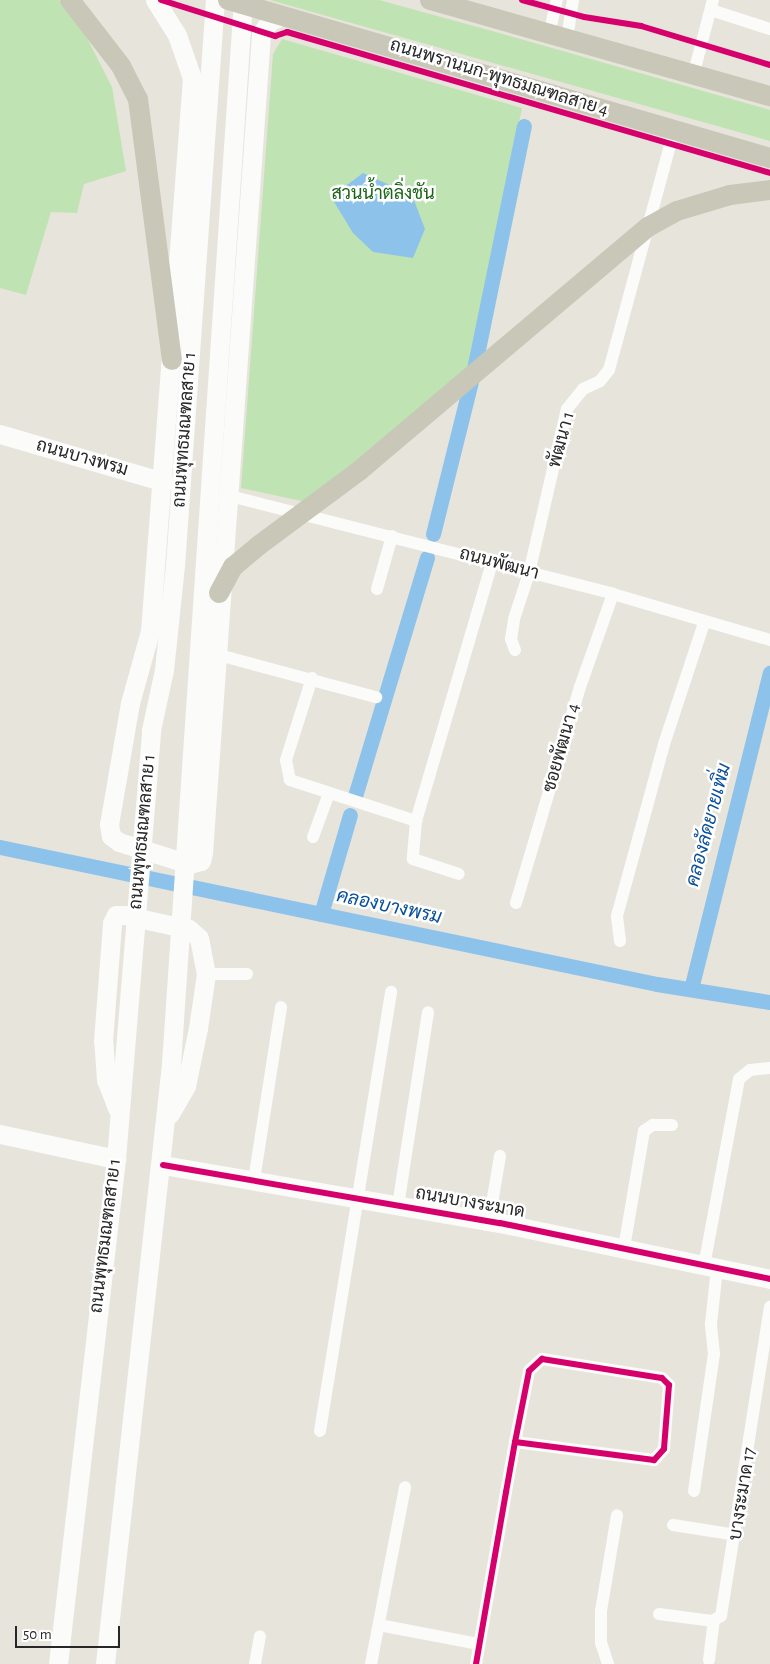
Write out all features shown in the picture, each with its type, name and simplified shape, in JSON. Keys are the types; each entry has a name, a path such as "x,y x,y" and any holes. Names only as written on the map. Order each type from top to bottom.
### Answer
{"main road":[{"path":"70,0 121,66 138,99 172,360"},
{"path":"151,730 150,631 164,482 184,168 192,78 178,35 155,0"},
{"name":"ถนนพุทธมณฑลสาย 1","path":"58,1664 116,1159 118,1111 151,730 164,670 175,566 215,0"},
{"name":"ถนนพรานนก-พุทธมณฑลสาย 4","path":"228,0 770,158"},
{"name":"ถนนพุทธมณฑลสาย 1","path":"105,1664 167,1120 243,0"},
{"path":"430,0 770,96"},
{"path":"475,0 525,27"},
{"path":"150,631 130,703 110,836 189,864 201,861 203,853 248,184 262,34 269,22 281,16"},
{"path":"184,168 192,156 213,148 231,153 248,184"},
{"path":"219,593 233,568 435,407 648,227 677,211 730,195 770,190"},
{"name":"ถนนบางพรม","path":"0,434 164,482"},
{"path":"196,691 217,628"},
{"path":"118,1111 106,1080 103,1048 116,915 189,929 199,938 206,974 192,1064 167,1120"},
{"path":"0,1134 116,1159"},
{"name":"ถนนบางระมาด","path":"163,1165 489,1221 770,1279"}],"street":[{"path":"557,0 558,36"},
{"path":"558,36 573,0"},
{"path":"694,76 712,5 770,29"},
{"name":"พัฒนา 1","path":"515,650 511,639 514,619 529,573 568,409 583,389 600,381 609,370 674,130"},
{"name":"ถนนพัฒนา","path":"226,495 613,594 704,623 768,640"},
{"path":"377,589 392,536"},
{"path":"459,874 413,858 416,821 492,562"},
{"name":"ซอยพัฒนา 4","path":"516,903 580,687 613,594"},
{"path":"620,941 617,916 664,744 704,623"},
{"path":"215,654 312,678 376,697"},
{"path":"312,678 285,772 290,780 328,796 416,821"},
{"path":"313,836 328,796"},
{"path":"206,974 247,974"},
{"path":"320,1430 392,992"},
{"path":"254,1180 281,1007"},
{"path":"398,1206 428,1012"},
{"path":"694,1491 714,1354 711,1324 711,1267 739,1079 750,1070 770,1068"},
{"path":"624,1248 644,1132 653,1125 672,1125"},
{"path":"489,1221 500,1156"},
{"name":"บางระมาด 17","path":"714,1621 723,1611 737,1535 770,1308"},
{"path":"476,1664 515,1442 529,1371 542,1359 662,1378 670,1385 664,1449 654,1460 515,1442"},
{"path":"371,1664 405,1487"},
{"path":"608,1664 601,1643 601,1611 617,1515"},
{"path":"673,1525 737,1535"},
{"path":"659,1614 714,1621 709,1660"},
{"path":"379,1625 479,1644"},
{"path":"256,1664 260,1636"}],"green space":[{"path":"0,0 59,0 86,36 112,87 126,171 84,184 77,213 51,212 26,295 0,288"},
{"path":"270,0 379,0 492,31 770,110 770,141"},
{"name":"สวนน้ำตลิ่งชัน","path":"282,39 522,108 466,383 311,503 241,488 273,54"}],"water":[{"path":"363,173 412,195 425,229 413,258 373,252 353,233 331,197"}],"waterway":[{"path":"433,534 474,369 524,126"},
{"path":"355,796 427,558"},
{"name":"คลองลัดยายเพิ่ม","path":"691,989 770,673"},
{"path":"321,914 350,815"},
{"name":"คลองบางพรม","path":"0,847 657,984 770,1002"}],"cycle path":[{"path":"161,0 275,36 287,32 770,173"},
{"path":"522,0 584,17 641,26 770,65"},
{"path":"163,1165 500,1223 770,1279"},
{"path":"476,1664 515,1442 529,1371 542,1359 662,1378 669,1385 664,1449 654,1460 515,1442"}]}
